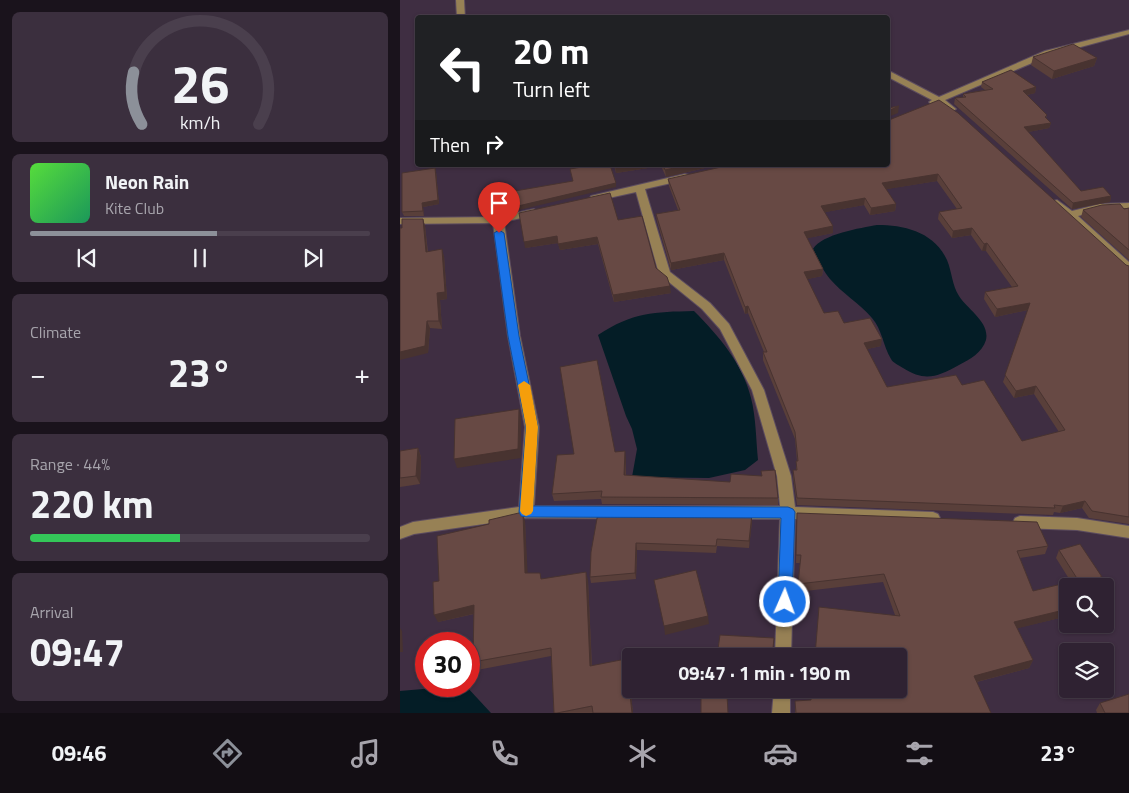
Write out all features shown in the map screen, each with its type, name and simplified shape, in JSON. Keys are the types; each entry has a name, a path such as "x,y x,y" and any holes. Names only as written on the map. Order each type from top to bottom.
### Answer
{"street":[{"path":"460,0 462,15"},
{"path":"922,107 1048,53 1129,32"},
{"path":"890,75 939,100 961,116"},
{"path":"583,200 696,175"},
{"path":"640,188 666,274 706,306 725,327 758,390 784,476 788,512 783,648"},
{"path":"1050,197 1129,268"},
{"path":"1071,216 1104,205 1129,206"},
{"path":"400,221 498,220 545,209"},
{"path":"498,220 514,336 532,427 526,512"},
{"path":"400,532 413,528 526,512 788,512 947,519"},
{"path":"1007,521 1076,524 1129,532"},
{"path":"781,713 782,698"}],"water":[{"path":"877,225 888,225 918,232 935,243 941,250 947,260 959,296 985,327 986,340 982,349 975,355 951,369 931,376 918,375 896,364 888,354 875,322 827,276 813,249 825,239 842,232"},
{"path":"694,311 720,340 742,373 753,405 758,460 745,470 709,478 632,477 637,449 632,429 598,335 622,322 644,315"},
{"path":"415,690 415,697 476,697 491,713 400,713 400,691"}],"building":[{"path":"1073,44 1097,58 1054,71 1033,57"},
{"path":"1011,70 1036,87 1023,91 1047,115 1045,117 1051,123 1024,127 1081,191 1103,187 1111,196 1073,203 955,98 966,97 963,94 993,89 982,82"},
{"path":"939,100 958,113 1129,266 1129,517 1092,511 1085,501 1063,506 1054,505 1055,508 797,498 793,470 797,470 796,461 798,461 795,432 763,352 767,352 748,306 745,307 724,253 671,263 656,214 680,210 668,179 721,167 890,167 890,120","holes":["938,174 962,208 939,212 953,231 972,228 984,244 987,243 1018,286 985,292 997,309 1030,303 1005,375 1016,391 1036,386 1065,430 1022,441 984,380 962,385 956,375 887,387 864,343 882,339 870,318 844,323 838,311 824,313 804,272 823,269 804,232 833,226 821,206 865,198 871,208 896,204 882,183"]},
{"path":"611,167 616,183 518,206 515,191 573,181 570,169"},
{"path":"664,167 678,167 665,170"},
{"path":"435,168 438,200 422,203 423,211 402,212 402,173"},
{"path":"610,193 618,220 642,216 656,268 667,277 670,286 613,295 597,237 558,244 557,236 524,242 519,213"},
{"path":"1120,204 1124,209 1129,208 1129,250 1083,210 1102,205"},
{"path":"402,219 423,219 426,252 442,249 445,292 437,293 439,321 427,321 425,346 400,352 400,228 402,228"},
{"path":"597,360 615,452 625,451 624,475 730,482 731,474 762,476 761,471 775,470 778,498 601,497 602,491 552,494 557,455 574,454 560,367"},
{"path":"519,409 518,449 454,459 455,419"},
{"path":"418,448 416,476 400,478 400,451"},
{"path":"523,512 525,573 540,573 541,579 586,572 590,666 622,660 622,698 630,698 632,713 593,713 592,706 554,713 551,648 480,661 480,632 474,632 474,605 434,615 433,582 439,581 437,536 489,524 489,520"},
{"path":"598,513 752,514 749,541 717,539 716,546 636,543 635,573 590,577 591,552"},
{"path":"797,513 1037,522 1048,546 1017,551 1033,591 1059,585 1059,611 1014,622 1033,660 974,676 991,713 796,713 795,701 811,700 811,698 907,698 907,648 816,648 819,607 900,616 884,574 798,584 801,555 796,555"},
{"path":"1080,544 1102,577 1077,578 1059,550"},
{"path":"696,570 708,616 664,626 654,580"},
{"path":"720,635 774,638 773,648 718,648"},
{"path":"1129,694 1129,713 1105,713 1100,703"},
{"path":"701,698 727,698 728,713 701,713"}],"slow traffic":[{"path":"524,385 532,427 526,511"}],"route":[{"path":"499,233 514,336 532,427 526,512 788,512 785,602"}]}
